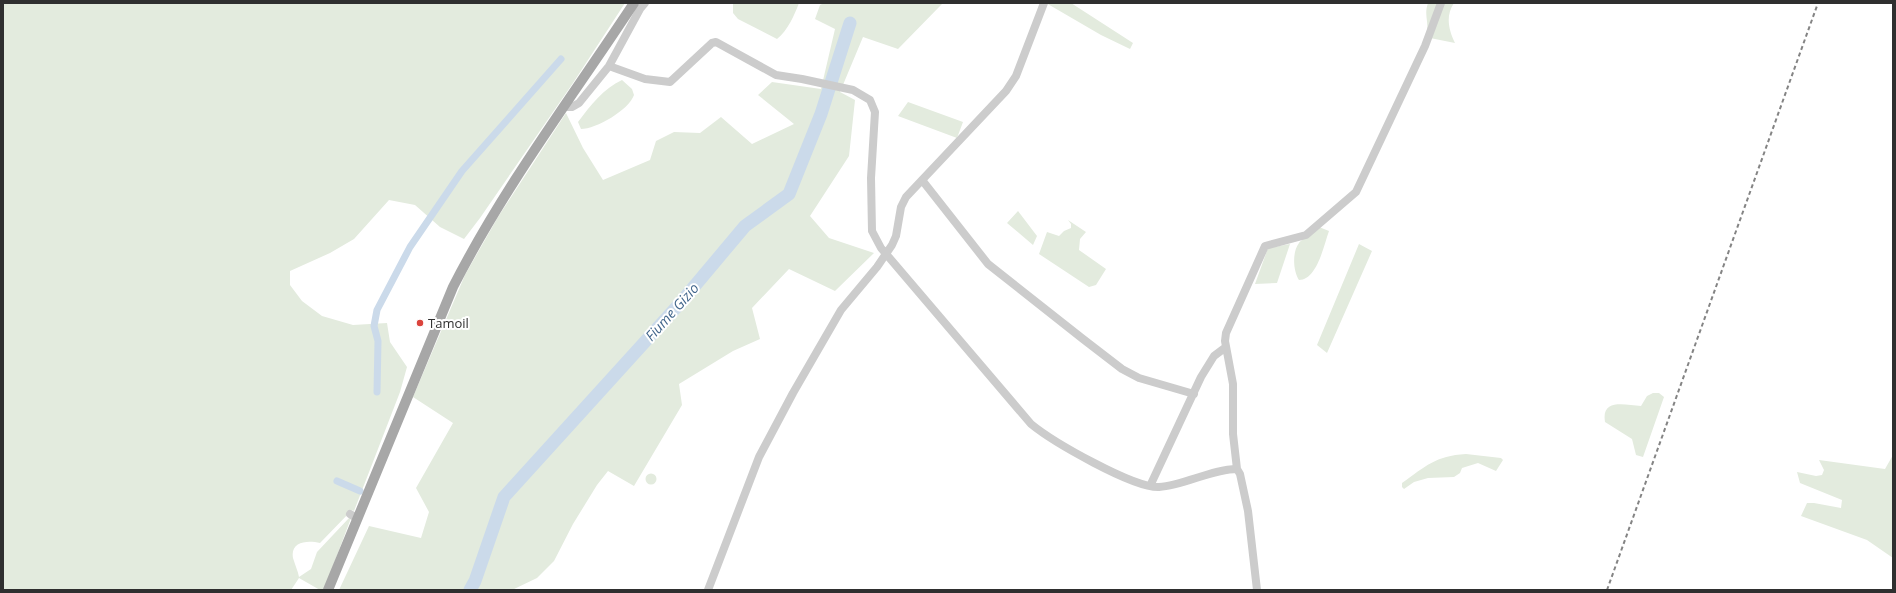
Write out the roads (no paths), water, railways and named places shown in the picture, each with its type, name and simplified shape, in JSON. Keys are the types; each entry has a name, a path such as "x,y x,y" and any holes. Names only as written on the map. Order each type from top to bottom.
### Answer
{"main road":[{"path":"328,590 354,517 453,287 472,249 516,177 564,107 638,5"}],"street":[{"path":"708,590 759,457 793,393 841,310 877,267 896,236 901,206 906,197 970,132 1006,91 1016,76 1044,3"},
{"path":"1257,590 1248,511 1240,474 1237,469 1234,434 1234,384 1226,347 1226,334 1265,246 1306,235 1356,192 1425,46 1441,3"},
{"path":"564,107 572,107 579,103 609,66 638,5"},
{"path":"609,66 645,79 670,82 707,48 716,42 776,75 825,83 853,90 864,95 870,100 875,112 872,178 872,231 881,248 1031,424 1055,441 1107,469 1140,484 1150,486 1169,485 1231,469 1237,469"},
{"path":"922,180 988,264 1122,369 1139,378 1194,394"},
{"path":"1150,486 1214,356 1226,347"}],"waterway":[{"name":"Fiume Gizio","path":"470,590 475,581 504,497 682,301 745,226 789,194 821,114 850,23"},
{"path":"377,392 378,341 374,326 377,310 410,247 462,171 561,59"},
{"path":"337,481 360,491"}],"railway":[{"path":"1607,590 1818,3"}],"place":[{"name":"Tamoil","path":"420,323"}]}
